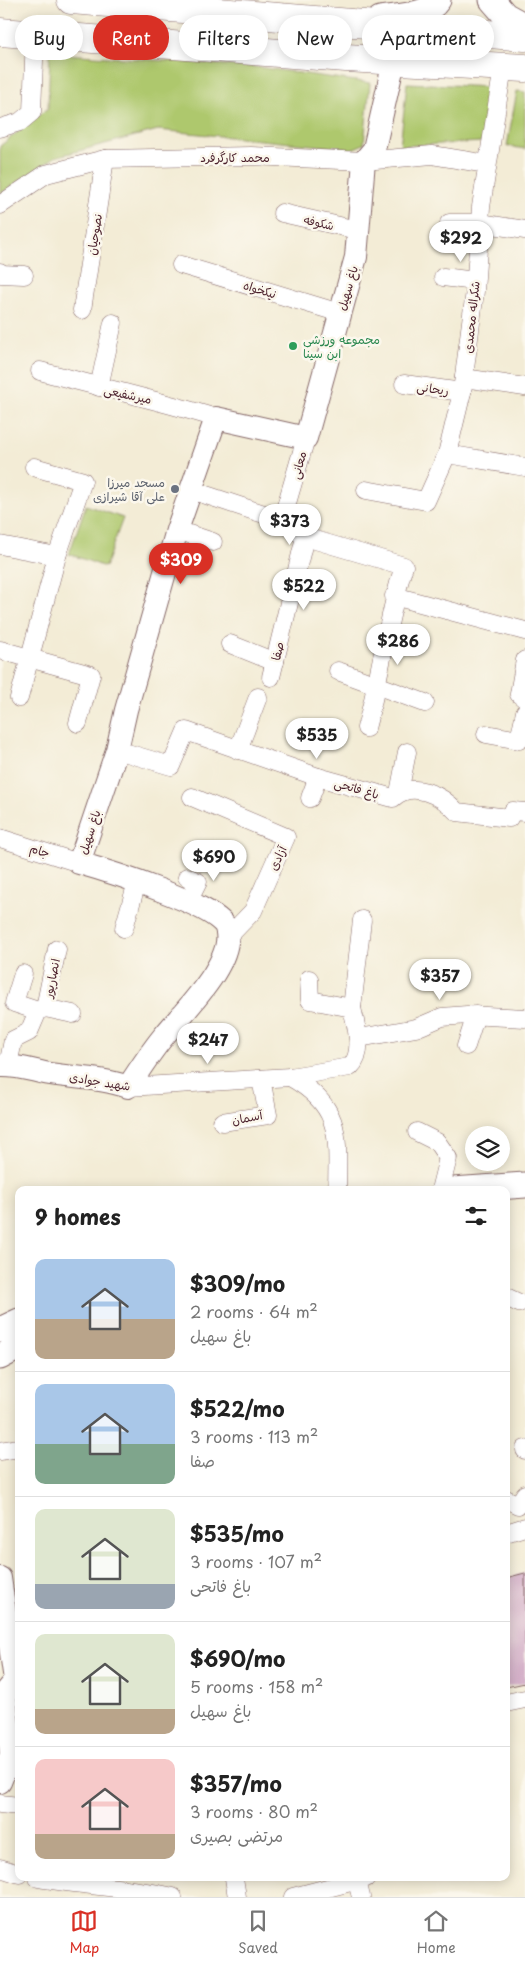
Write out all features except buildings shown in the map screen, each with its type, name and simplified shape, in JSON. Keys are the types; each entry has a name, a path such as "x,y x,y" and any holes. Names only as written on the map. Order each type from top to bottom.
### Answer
{"main road":[{"path":"71,0 154,2 525,37"},
{"path":"354,22 416,14 438,0"},
{"path":"492,0 505,15 525,26"},
{"path":"0,32 15,33"},
{"path":"83,38 514,68"},
{"path":"510,1186 525,1185"},
{"path":"510,1201 525,1200"},
{"path":"0,1330 15,1323"},
{"path":"0,1357 15,1348"}],"street":[{"path":"0,128 20,122 32,112 34,60"},
{"name":"باغ سهیل","path":"306,438 356,257 364,161 374,149 394,61"},
{"name":"شکراله محمدی","path":"366,490 426,501 447,454 463,385 487,164 514,68"},
{"name":"محمد کارگرفرد","path":"0,205 46,174 106,159 251,156 364,161 432,155 487,164"},
{"name":"نصوحیان","path":"82,310 106,159"},
{"name":"شکوفه","path":"282,213 357,230"},
{"path":"449,223 480,223 525,230"},
{"name":"نیکخواه","path":"181,265 340,313"},
{"path":"0,272 1,274 24,275"},
{"path":"443,277 475,281"},
{"path":"98,387 113,324"},
{"name":"میرشفیعی","path":"40,371 98,387 154,399 216,418"},
{"name":"ریحانی","path":"404,384 525,386"},
{"path":"216,418 306,438"},
{"name":"باغ سهیل","path":"216,418 177,530 116,750 79,863 137,882 188,902 220,918 226,928 227,938"},
{"name":"معانی","path":"282,520 306,438"},
{"path":"447,454 525,467"},
{"path":"18,698 31,657 57,556 83,481 34,466"},
{"path":"191,490 282,520 305,537 404,566 394,596 378,686 366,728"},
{"path":"177,530 212,542"},
{"name":"صفا","path":"230,644 273,669 305,537"},
{"path":"0,545 57,556"},
{"path":"394,596 525,631"},
{"path":"0,650 91,675 78,722"},
{"path":"525,660 519,694 525,699"},
{"path":"338,672 426,703"},
{"path":"238,750 258,697"},
{"path":"486,734 519,740 525,712"},
{"name":"باغ فاتحی","path":"116,750 172,766 186,731 318,777 393,798 399,793 416,788 448,801 457,812 509,818 513,811 525,812"},
{"path":"399,793 408,752"},
{"path":"310,798 318,777"},
{"name":"آزادی","path":"192,797 286,837 253,911 227,938"},
{"name":"جام","path":"0,838 79,863"},
{"path":"187,877 198,882 188,902"},
{"path":"124,928 137,882"},
{"name":"شهید جوادی","path":"4,1066 117,1083 128,1087 290,1077 350,1067 354,1063 359,1038 352,1008 362,920"},
{"path":"128,1087 161,1039 217,969 226,949 227,938"},
{"name":"انصارپور","path":"4,1066 13,1040 29,1032 41,1009 58,949"},
{"name":"انصارپور","path":"23,974 14,1003 73,1014"},
{"path":"309,979 310,1000 352,1008"},
{"path":"466,1046 476,1016"},
{"path":"359,1038 416,1028 442,1017 525,1018"},
{"path":"290,1077 320,1097 334,1124 338,1151 337,1186"},
{"name":"آسمان","path":"222,1122 268,1115 261,1079"},
{"path":"417,1132 436,1142 448,1158 441,1186"},
{"path":"0,1451 15,1449"},
{"path":"510,1532 525,1527"},
{"path":"0,1578 6,1658 15,1676"},
{"path":"0,1782 11,1755 5,1692 15,1682"},
{"path":"510,1702 525,1698"},
{"path":"0,1804 15,1806"},
{"path":"48,1881 81,1891 133,1884 173,1897"},
{"path":"234,1881 237,1897"},
{"path":"295,1897 324,1883 361,1885"}],"green space":[{"path":"83,55 93,56 93,60 154,60 257,67 370,83 364,144 352,149 158,130 55,157 0,194 0,146 48,108 50,60 83,60"},
{"path":"407,83 491,87 483,142 400,146"},
{"path":"517,91 525,92 525,149 507,146"},
{"path":"86,505 123,518 105,567 69,554"}],"place":[{"name":"مجموعه ورزشی ابن سینا","path":"293,346"},
{"name":"مسجد میرزا علی آقا شیرازی","path":"175,489"}]}
